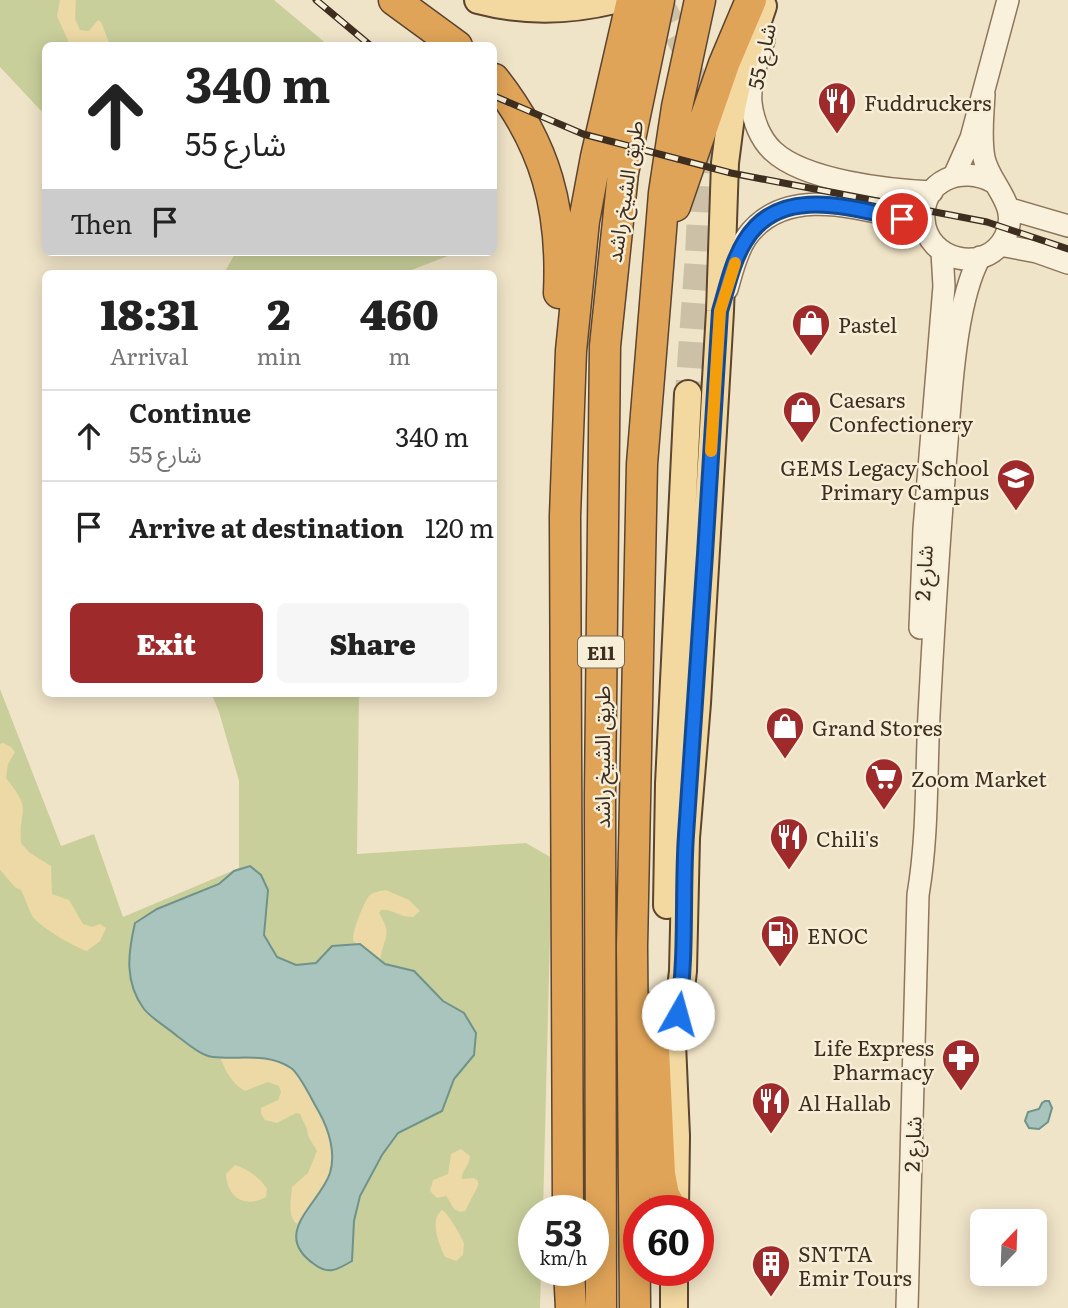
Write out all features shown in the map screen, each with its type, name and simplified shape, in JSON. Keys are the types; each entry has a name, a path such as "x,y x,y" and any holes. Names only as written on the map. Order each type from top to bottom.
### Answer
{"highway":[{"path":"394,0 452,42"},
{"path":"568,1195 565,516 574,312 584,221 632,0"},
{"name":"طريق الشيخ راشد","path":"601,1308 600,794 603,404 610,288 623,173 659,0"},
{"name":"طريق الشيخ راشد","path":"635,1308 632,946 642,464 658,256 677,107 700,0"},
{"path":"658,256 706,112 751,0"},
{"path":"497,83 531,134 545,165 554,197 559,230 560,279 555,462 559,498 565,516"},
{"path":"569,417 579,379 597,232 612,191 623,173"},
{"path":"632,946 646,967 651,989 660,1174 664,1195"},
{"path":"566,1308 568,1286"},
{"path":"570,1286 572,1308"}],"main road":[{"path":"478,0 536,9 584,7 614,0"},
{"path":"671,1036 681,993 686,838 697,703 728,135 738,80 765,0"},
{"path":"674,1195 676,1136 667,948 667,847 688,394"},
{"path":"674,1286 674,1308"}],"street":[{"name":"شارع 55","path":"772,0 752,82 751,100 761,135 772,150 808,170 838,178 897,190 932,192"},
{"path":"954,176 968,148 1008,0"},
{"path":"984,94 982,148 993,182 1010,209 1009,228 993,252 963,260 942,252 927,235 924,223 926,201 932,192 942,182 954,176 974,175 993,182"},
{"path":"720,311 736,260 746,239 761,222 780,210 803,204 826,204 924,223"},
{"path":"1010,209 1068,226"},
{"path":"1000,245 1037,252 1068,263"},
{"name":"شارع 2","path":"918,895 912,835 914,735 924,529 944,286 942,252"},
{"name":"شارع 2","path":"907,1308 918,895 926,834 936,582 950,405 967,289 979,257"}],"green space":[{"path":"0,0 274,0 324,42 42,42 42,112 0,67"},
{"path":"234,256 448,256 412,270 226,270"},
{"path":"0,689 61,846 94,834 123,917 239,868 239,781 213,697 359,697 357,854 526,843 552,858 543,1195 518,1195 518,1286 541,1286 540,1308 0,1308"}],"sand":[{"path":"60,0 76,0 75,19 80,30 89,31 98,20 109,42 69,42 57,16"},
{"path":"3,743 15,752 8,764 6,778 22,804 21,843 30,853 51,866 52,894 69,900 83,924 92,927 100,924 106,928 100,941 87,951 58,937 37,921 31,914 21,890 0,870 0,744"},
{"path":"386,890 409,900 420,911 409,917 381,910 379,913 387,931 380,960 353,940 359,917 369,896"},
{"path":"220,1057 271,1058 293,1069 326,1124 332,1147 330,1174 297,1224 291,1212 292,1187 308,1173 317,1151 300,1114 296,1113 277,1123 265,1120 261,1108 278,1100 281,1092 279,1086 268,1082 245,1091 240,1088"},
{"path":"461,1149 470,1156 462,1179 474,1178 478,1181 478,1186 465,1211 461,1212 455,1210 446,1196 437,1198 430,1191 433,1180 448,1174 451,1154"},
{"path":"235,1165 249,1171 261,1181 267,1189 266,1197 251,1202 238,1199 234,1195 226,1174"},
{"path":"442,1210 464,1243 463,1255 456,1261 445,1257 438,1239 436,1220"}],"water":[{"path":"250,866 261,875 268,890 264,935 277,957 296,965 316,963 332,946 360,944 385,964 414,971 443,1001 464,1013 476,1033 474,1055 454,1079 442,1111 398,1133 382,1155 360,1196 354,1221 352,1261 333,1270 314,1264 302,1252 297,1241 297,1230 302,1218 325,1185 332,1165 326,1126 299,1076 291,1068 272,1060 213,1057 199,1052 147,1013 133,988 129,956 135,923 157,909 219,884 234,871"},
{"path":"1045,1101 1049,1101 1052,1108 1048,1122 1039,1129 1029,1128 1025,1121 1028,1112 1039,1109"}],"tunnel":[{"path":"659,0 687,53 704,133 688,394"}],"railway":[{"path":"316,0 366,42"},
{"path":"497,97 583,134 731,173 987,222 1068,249"}],"slow traffic":[{"path":"711,451 720,311 735,263"}],"place":[{"name":"Fuddruckers","path":"837,135"},
{"name":"Pastel","path":"811,357"},
{"name":"Caesars Confectionery","path":"802,444"},
{"name":"GEMS Legacy School Primary Campus","path":"1016,512"},
{"name":"Grand Stores","path":"785,760"},
{"name":"Zoom Market","path":"884,811"},
{"name":"Chili's","path":"789,871"},
{"name":"ENOC","path":"780,968"},
{"name":"Life Express Pharmacy","path":"961,1092"},
{"name":"Al Hallab","path":"771,1135"},
{"name":"SNTTA Emir Tours","path":"771,1298"}],"route":[{"path":"678,1014 683,971 686,838 697,703 720,311 736,260 746,239 761,222 780,210 803,204 826,204 902,219"}]}
